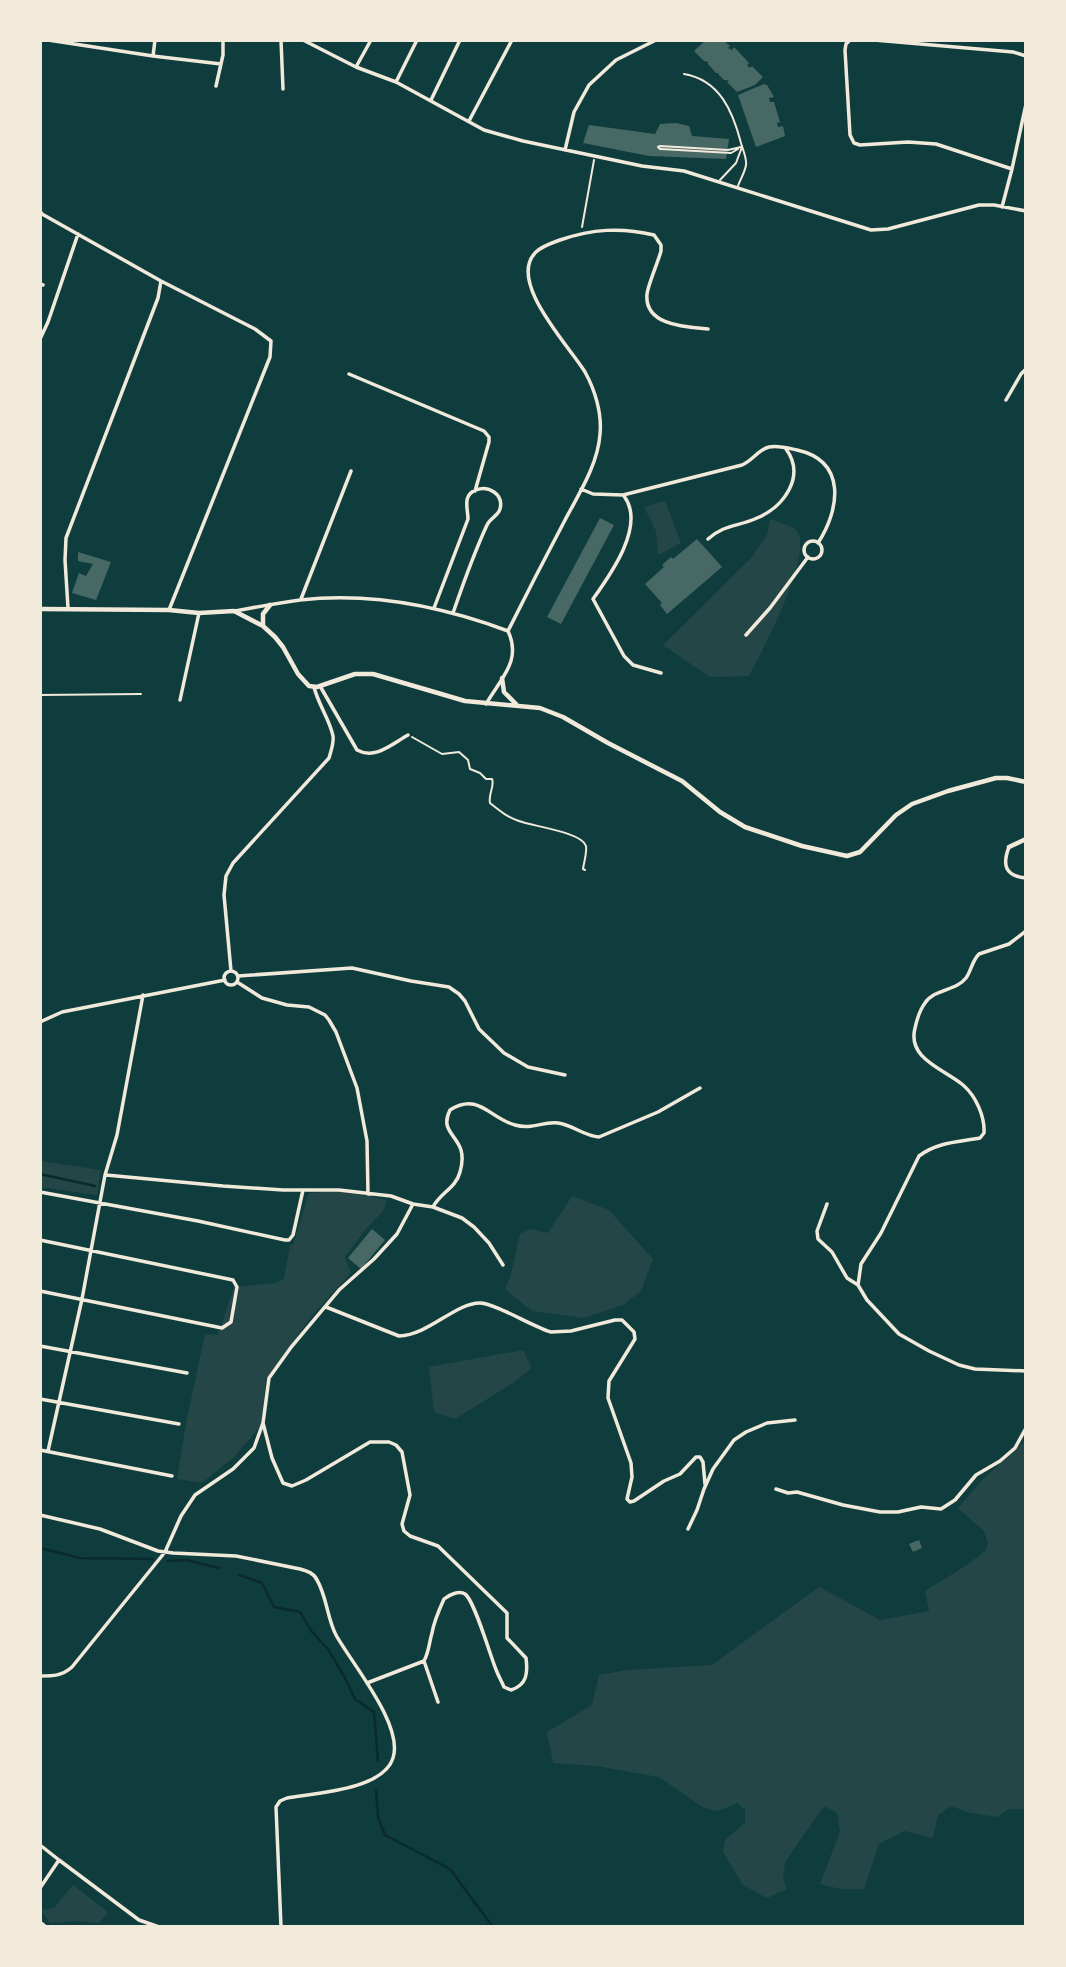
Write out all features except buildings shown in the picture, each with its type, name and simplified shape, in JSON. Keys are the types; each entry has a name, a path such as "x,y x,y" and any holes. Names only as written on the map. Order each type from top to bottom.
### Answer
{"street":[{"path":"48,40 221,64"},
{"path":"153,56 155,40"},
{"path":"216,86 223,40"},
{"path":"281,40 283,89"},
{"path":"303,40 356,68 396,82 484,130 642,166 684,171 871,230 888,229 979,205 1026,211"},
{"path":"356,68 372,40"},
{"path":"396,82 417,40"},
{"path":"431,100 460,40"},
{"path":"469,121 512,40"},
{"path":"565,150 574,112 589,85 616,60 656,40"},
{"path":"850,40 845,50 850,135 855,143 936,144 1013,169"},
{"path":"874,40 1013,52 1026,56"},
{"path":"1002,207 1026,104"},
{"path":"41,214 161,281 255,329 271,341 270,357 169,610"},
{"path":"508,631 592,465 601,426 598,405 585,373 536,302 531,286 529,262 538,249 580,233 620,229 654,235 662,245 662,251 648,292 652,310 669,324 708,329"},
{"path":"40,339 78,234"},
{"path":"68,608 66,538 158,298 161,281"},
{"path":"1006,400 1026,369"},
{"path":"349,374 484,431 489,442 475,491"},
{"path":"581,489 593,494 623,495 742,465 763,449 771,447 801,451 820,460 827,467 835,496 834,508 818,543"},
{"path":"708,539 722,528 757,519 778,505 794,478 793,464 784,448"},
{"path":"301,600 351,471"},
{"path":"434,608 468,519 468,498 471,493 486,489 495,492 500,499 500,507 487,525 453,613"},
{"path":"623,495 629,503 631,529 611,572 593,599 624,656 632,665 661,673"},
{"path":"808,557 805,554 806,545 809,542 818,543"},
{"path":"808,557 817,558 820,555 821,546 818,543"},
{"path":"746,635 808,557"},
{"path":"40,609 169,610 199,613 234,611 301,600 376,599 434,608 508,631 514,651 512,662 486,704"},
{"path":"263,626 263,614 270,605"},
{"path":"234,611 263,626 283,647 298,674 309,686 317,687 355,674 373,674 465,701 540,708 563,717 682,781 720,812 745,827 802,846 847,856 860,852 896,815 912,804 996,778 1026,782"},
{"path":"180,700 199,613"},
{"path":"502,678 505,692 517,704"},
{"path":"317,687 362,753 374,755 408,735"},
{"path":"317,687 317,700 332,735 330,758 233,863 226,876 224,895 231,971 238,976 352,968 449,987 465,1001 479,1029 504,1053 528,1067 565,1075"},
{"path":"1026,839 1009,847 1005,862 1006,868 1013,876 1026,878"},
{"path":"858,1285 861,1264 881,1233 919,1156 930,1149 965,1139 980,1138 984,1133 984,1120 969,1091 917,1051 913,1034 918,1014 926,1000 966,978 979,954 1009,944 1026,931"},
{"path":"225,980 226,974 231,971"},
{"path":"237,982 238,976"},
{"path":"40,1022 62,1012 144,995 225,980 232,985 237,982"},
{"path":"237,982 266,1000 309,1007 329,1020 357,1088 367,1141 368,1194"},
{"path":"48,1451 82,1299 105,1175 117,1135 144,995"},
{"path":"433,1207 438,1198 453,1186 461,1169 461,1150 451,1135 447,1121 450,1110 462,1104 487,1108 515,1125 533,1127 556,1123 599,1137 658,1112 700,1088"},
{"path":"105,1175 223,1186 329,1189 391,1196 413,1204 433,1207 462,1219 489,1243 503,1265"},
{"path":"40,1192 289,1240 293,1235 303,1190"},
{"path":"87,1200 101,1196"},
{"path":"40,1676 66,1673 165,1552 181,1516 195,1495 241,1462 254,1448 263,1423 269,1378 339,1290 397,1234 413,1204"},
{"path":"827,1204 817,1231 818,1239 832,1252 847,1278 858,1285 867,1300 898,1334 959,1365 975,1369 1026,1371"},
{"path":"40,1240 233,1280 237,1287 231,1322 222,1328 40,1292"},
{"path":"326,1307 399,1336 419,1332 462,1308 480,1303 551,1332 561,1333 622,1320 634,1332 635,1339 610,1381 608,1398 631,1463 631,1482 626,1496 628,1501 634,1501 680,1474 696,1457 700,1457 703,1462 705,1484"},
{"path":"40,1346 187,1373"},
{"path":"40,1399 179,1424"},
{"path":"688,1529 705,1484 734,1440 741,1434 767,1423 795,1420"},
{"path":"263,1423 276,1471 283,1483 292,1486 370,1442 396,1445 405,1462 410,1495 402,1524 404,1531 410,1536 438,1546 507,1613 507,1638 526,1658 527,1673 522,1685 511,1690 505,1688 468,1598 457,1593 444,1599 438,1611 429,1652 424,1661 368,1683"},
{"path":"776,1489 868,1510 898,1512 921,1507 941,1509 955,1500 976,1475 1000,1461 1015,1448 1026,1428"},
{"path":"40,1450 172,1476"},
{"path":"40,1515 100,1529 165,1552 236,1556 309,1572 317,1579 335,1633 368,1683 393,1733 395,1743 393,1759 384,1772 372,1780 355,1786 287,1798 280,1801 276,1807 281,1927"},
{"path":"424,1661 438,1702"},
{"path":"40,1845 139,1920 159,1927"},
{"path":"40,1888 59,1860"},
{"path":"40,1922 46,1927"}],"lane":[{"path":"684,74 704,80 726,101 734,118 747,164 738,186"},
{"path":"660,149 731,153 742,146"},
{"path":"719,181 736,163 742,146"},
{"path":"40,695 141,694"}],"path":[{"path":"580,233 595,156"},
{"path":"408,735 442,754 459,752 468,760 470,769 486,779 492,779 490,803 502,813 523,823 559,830 582,840 586,846 585,870"}],"shaded area":[{"path":"665,501 681,543 658,555 656,531 644,507"},
{"path":"770,519 795,529 800,540 799,557 785,602 749,676 710,677 663,645 751,558 767,535"},
{"path":"40,1161 101,1170 97,1195 40,1187"},
{"path":"345,1191 387,1200 383,1211 345,1257 351,1273 310,1318 266,1379 261,1426 234,1457 202,1483 177,1479 205,1334 218,1335 234,1287 275,1283 284,1279 290,1245 293,1245 309,1193"},
{"path":"572,1196 609,1210 653,1259 641,1291 623,1305 584,1318 532,1311 505,1289 520,1234 530,1229 548,1233"},
{"path":"523,1350 532,1368 513,1383 455,1419 434,1412 429,1367"},
{"path":"1026,1440 1026,1809 1009,1809 997,1817 970,1813 951,1806 938,1815 933,1838 905,1831 879,1844 864,1889 840,1889 820,1884 840,1832 837,1813 824,1806 785,1862 783,1879 787,1889 767,1898 743,1885 723,1852 725,1840 745,1823 745,1810 738,1803 718,1811 704,1808 659,1777 596,1766 553,1763 547,1732 592,1705 599,1675 627,1670 712,1665 819,1587 880,1620 929,1611 925,1591 967,1565 986,1550 988,1543 984,1531 958,1508 982,1480"},
{"path":"73,1885 108,1912 99,1923 50,1923 41,1910 54,1908"}],"waterway":[{"path":"40,1174 95,1186"},
{"path":"40,1548 80,1558 153,1559"},
{"path":"168,1561 186,1560 219,1568"},
{"path":"239,1575 262,1583 274,1607 300,1612 312,1632 328,1649 355,1699 374,1712 378,1761"},
{"path":"376,1790 378,1817 385,1835 450,1869 493,1927"}]}
